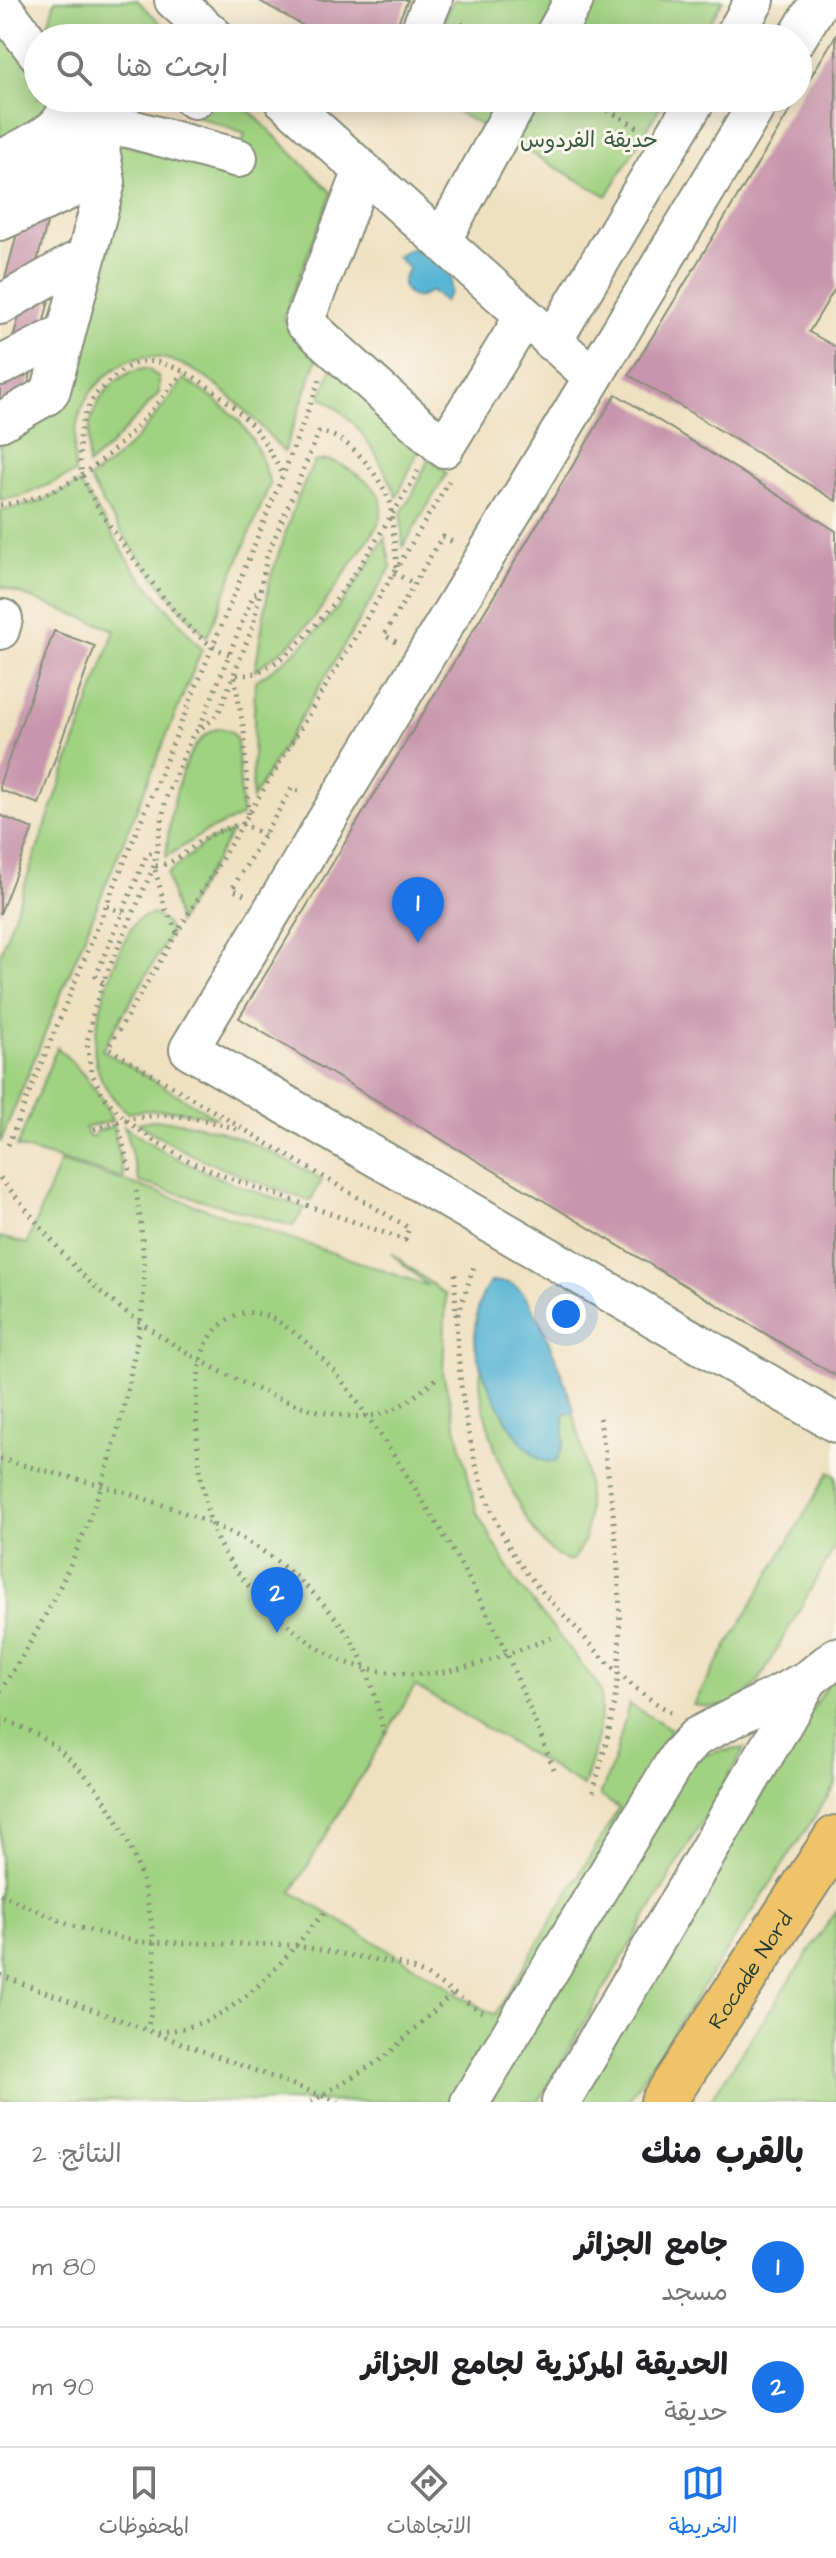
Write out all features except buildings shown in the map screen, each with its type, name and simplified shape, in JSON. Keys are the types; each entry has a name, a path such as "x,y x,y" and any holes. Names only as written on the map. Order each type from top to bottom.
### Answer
{"highway":[{"name":"Rocade Nord","path":"663,2102 836,1838"}],"street":[{"path":"174,0 201,24"},
{"path":"423,24 433,0"},
{"path":"561,24 574,0"},
{"path":"741,24 755,0"},
{"path":"805,24 820,0"},
{"path":"10,4 28,24"},
{"path":"10,4 24,29"},
{"path":"0,167 5,158 81,119 111,112"},
{"path":"0,399 41,388 51,390 106,182 100,149 104,134 113,128 124,127 240,152 135,112"},
{"path":"298,112 593,377"},
{"path":"441,241 512,112"},
{"path":"363,171 304,322 444,448 538,330 687,112"},
{"path":"753,112 189,1049 836,1423"},
{"path":"0,250 68,213 77,183 81,119"},
{"path":"0,192 18,180 72,161 79,154 81,119"},
{"path":"0,422 41,388 97,182 94,132 99,121 81,119"},
{"path":"0,221 69,191 77,183"},
{"path":"0,305 75,262"},
{"path":"0,334 65,300"},
{"path":"0,366 55,338"},
{"path":"561,2102 822,1668 836,1632"},
{"path":"470,2102 679,1755 709,1724 822,1668"}],"path":[{"path":"8,1145 283,475 332,347"},
{"path":"229,654 205,643 174,610 92,496 82,476 80,440 87,409 96,395 136,363 150,362 183,372 224,398 245,418 262,438 283,475"},
{"path":"0,505 41,495 82,476 115,450 183,372"},
{"path":"405,1240 224,1176 169,1150 125,1119 104,1097 91,1072 87,1055 89,1027 103,982 154,866 166,798 193,734 216,715 234,674 253,626 267,556 319,432 341,440 368,466 386,492 392,515 396,570 415,584"},
{"path":"234,674 250,675 263,670 301,642 347,585 414,480 424,454 435,440"},
{"path":"387,630 439,542"},
{"path":"200,727 253,596 259,593"},
{"path":"234,674 244,732 248,815"},
{"path":"236,883 288,795"},
{"path":"154,866 166,865 211,835 230,827 243,824 264,835"},
{"path":"103,982 96,976 148,852 157,851"},
{"path":"154,866 166,910 177,932"},
{"path":"107,906 123,912"},
{"path":"94,1129 154,1114 174,1115 249,1132"},
{"path":"117,1122 131,1175"},
{"path":"0,1178 79,1271 139,1322 255,1387 294,1403 333,1413 367,1415 389,1412 401,1406 437,1378"},
{"path":"0,1691 46,1617 102,1487 127,1393 144,1284 142,1227 136,1191"},
{"path":"456,1320 474,1266"},
{"path":"455,1274 462,1397 477,1466 498,1523 517,1559 603,1659 618,1672 667,1710 709,1724"},
{"path":"554,1769 507,1653 451,1544 367,1415 318,1353 284,1325 263,1315 247,1312 229,1319 212,1334 202,1360 198,1387 199,1462 211,1524 219,1545 233,1566 267,1605 323,1651 351,1665 411,1674 453,1670 507,1653 557,1636"},
{"path":"593,1792 618,1672 615,1508 599,1415"},
{"path":"0,1459 102,1487 211,1524 254,1546 294,1577 348,1634 375,1692 384,1738"},
{"path":"0,1717 54,1745 75,1764 107,1805 131,1853 149,1910 155,1943 150,2031"},
{"path":"0,1894 100,1935 155,1943 295,1946 401,1964 426,1975 482,2010 507,2039"},
{"path":"150,2031 195,2026 226,2012 263,1981 325,1912"},
{"path":"0,1975 339,2102"},
{"path":"311,2102 325,2099 385,2057 452,1994"}],"green space":[{"path":"55,0 137,0 162,24 48,24"},
{"path":"453,0 723,0 708,24 443,24"},
{"path":"0,14 24,49 24,112 49,112 0,151"},
{"path":"197,112 251,112 332,193 283,318 319,353 284,452 238,404 199,373 158,357 138,358 123,364 92,390 77,423 75,473 22,496 0,500 0,441 64,408 123,197 113,142 234,173 245,134 197,116"},
{"name":"حديقة الفردوس","path":"457,112 657,112 607,196"},
{"path":"333,366 419,449 397,497 367,440 346,416 321,397"},
{"path":"147,369 159,377 159,393 88,465 89,429 101,398 125,375"},
{"path":"184,379 229,411 249,434 270,484 207,637 143,562 114,522 89,479 129,446"},
{"path":"429,458 447,473 403,547 401,513"},
{"path":"326,460 341,465 373,487 382,507 378,525 315,617 289,645 255,670 270,580 295,504 314,462"},
{"path":"80,484 135,570 202,649 0,1143 0,955 115,630 0,586 0,511 39,502"},
{"path":"385,537 391,567 252,799 255,681 295,652 329,618 359,579"},
{"path":"220,728 232,732 237,741 242,816 205,832 166,857 174,803 186,764 206,735"},
{"path":"232,832 178,922 167,874 208,841"},
{"path":"153,914 165,922 171,933 102,1050 217,1118 172,1110 128,1113 110,1094 99,1073 95,1056 97,1026 114,965 137,921"},
{"path":"57,1047 89,1081 108,1110 112,1121 85,1128 89,1137 113,1126 124,1178 17,1147"},
{"path":"153,1120 220,1131 282,1158 322,1180 310,1201 200,1158 138,1123"},
{"path":"124,1126 188,1164 305,1208 293,1226 139,1182"},
{"path":"60,1162 134,1184 428,1286 391,1253 446,1295 443,1373 477,1513 515,1580 598,1685 601,1695 600,1721 583,1786 415,1686 292,1892 495,2015 619,1808 600,1796 614,1760 629,1704 671,1729 616,1841 457,2102 0,2100 0,1237 27,1244"},
{"path":"482,1367 502,1410 522,1442 545,1461 557,1461 564,1442 564,1416 573,1413 582,1447 588,1511 581,1547 572,1560 556,1555 538,1537 506,1478 485,1412 480,1385"},
{"path":"829,1472 836,1476 836,1545 760,1679 746,1695 731,1704 714,1707 693,1705"},
{"path":"836,1670 836,1784 627,2102 575,2102"},
{"path":"745,1748 538,2102 484,2102 691,1760 715,1752"},
{"path":"836,1911 836,2102 709,2102"}],"water":[{"path":"418,248 429,249 451,270 451,291 444,302 431,291 418,298 412,296 403,286 409,269 397,257"},
{"path":"491,1282 509,1283 523,1294 541,1324 564,1381 574,1409 573,1413 564,1416 564,1442 557,1461 545,1461 532,1453 520,1439 497,1402 481,1366 475,1326 482,1297"}],"place":[{"name":"جامع الجزائر","path":"418,943"},
{"name":"الحديقة المركزية لجامع الجزائر","path":"277,1633"}]}
